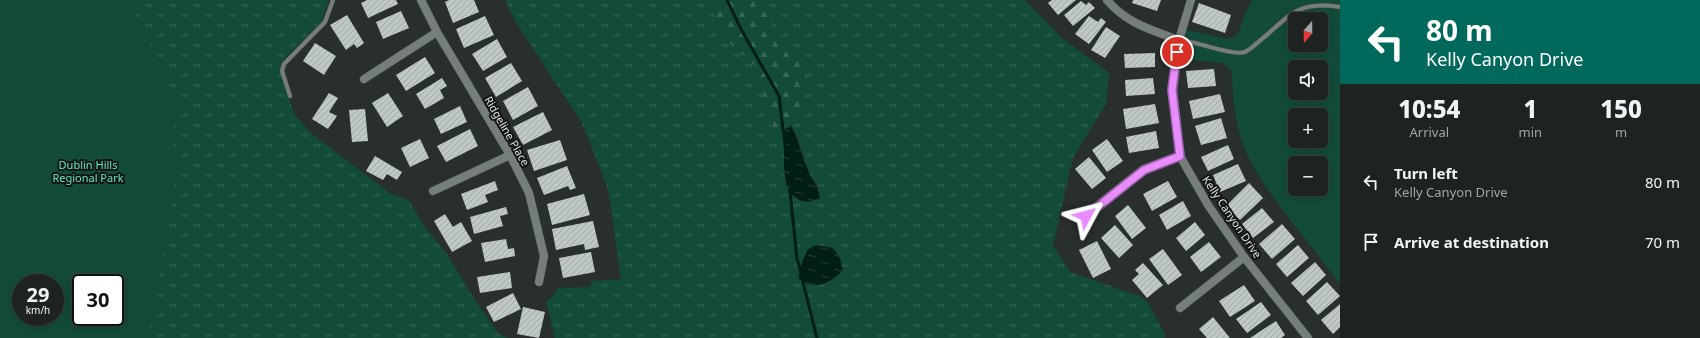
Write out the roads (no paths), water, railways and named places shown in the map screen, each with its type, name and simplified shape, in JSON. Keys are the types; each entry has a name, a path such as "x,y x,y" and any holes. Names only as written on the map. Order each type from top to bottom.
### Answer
{"street":[{"name":"Ridgeline Place","path":"421,0 437,32 510,156 529,193 544,256 539,282"},
{"path":"1107,0 1116,12 1141,26 1178,40"},
{"name":"Kelly Canyon Drive","path":"1191,0 1178,40 1172,90 1180,156 1208,205 1244,257 1308,338"},
{"path":"364,79 437,32"},
{"path":"433,191 510,156"},
{"path":"1086,216 1144,170 1180,156"},
{"path":"1180,308 1244,257"}],"lane":[{"path":"290,96 282,71 284,64 325,22 333,0"},
{"path":"1178,40 1188,41 1234,53 1246,52 1262,40 1284,16 1300,5 1314,2 1328,3 1340,7"}],"water":[{"path":"791,126 819,194 820,198 814,201 805,202 800,200 791,193 787,186 784,167 784,130"},
{"path":"817,245 833,248 840,258 843,270 828,282 814,285 808,284 798,278 802,262 808,249"}],"waterway":[{"path":"727,0 742,31 779,96 786,154"},
{"path":"790,191 797,259 801,272"},
{"path":"802,278 817,338"}],"park label":[{"name":"Dublin Hills Regional Park","path":"88,171"}]}
